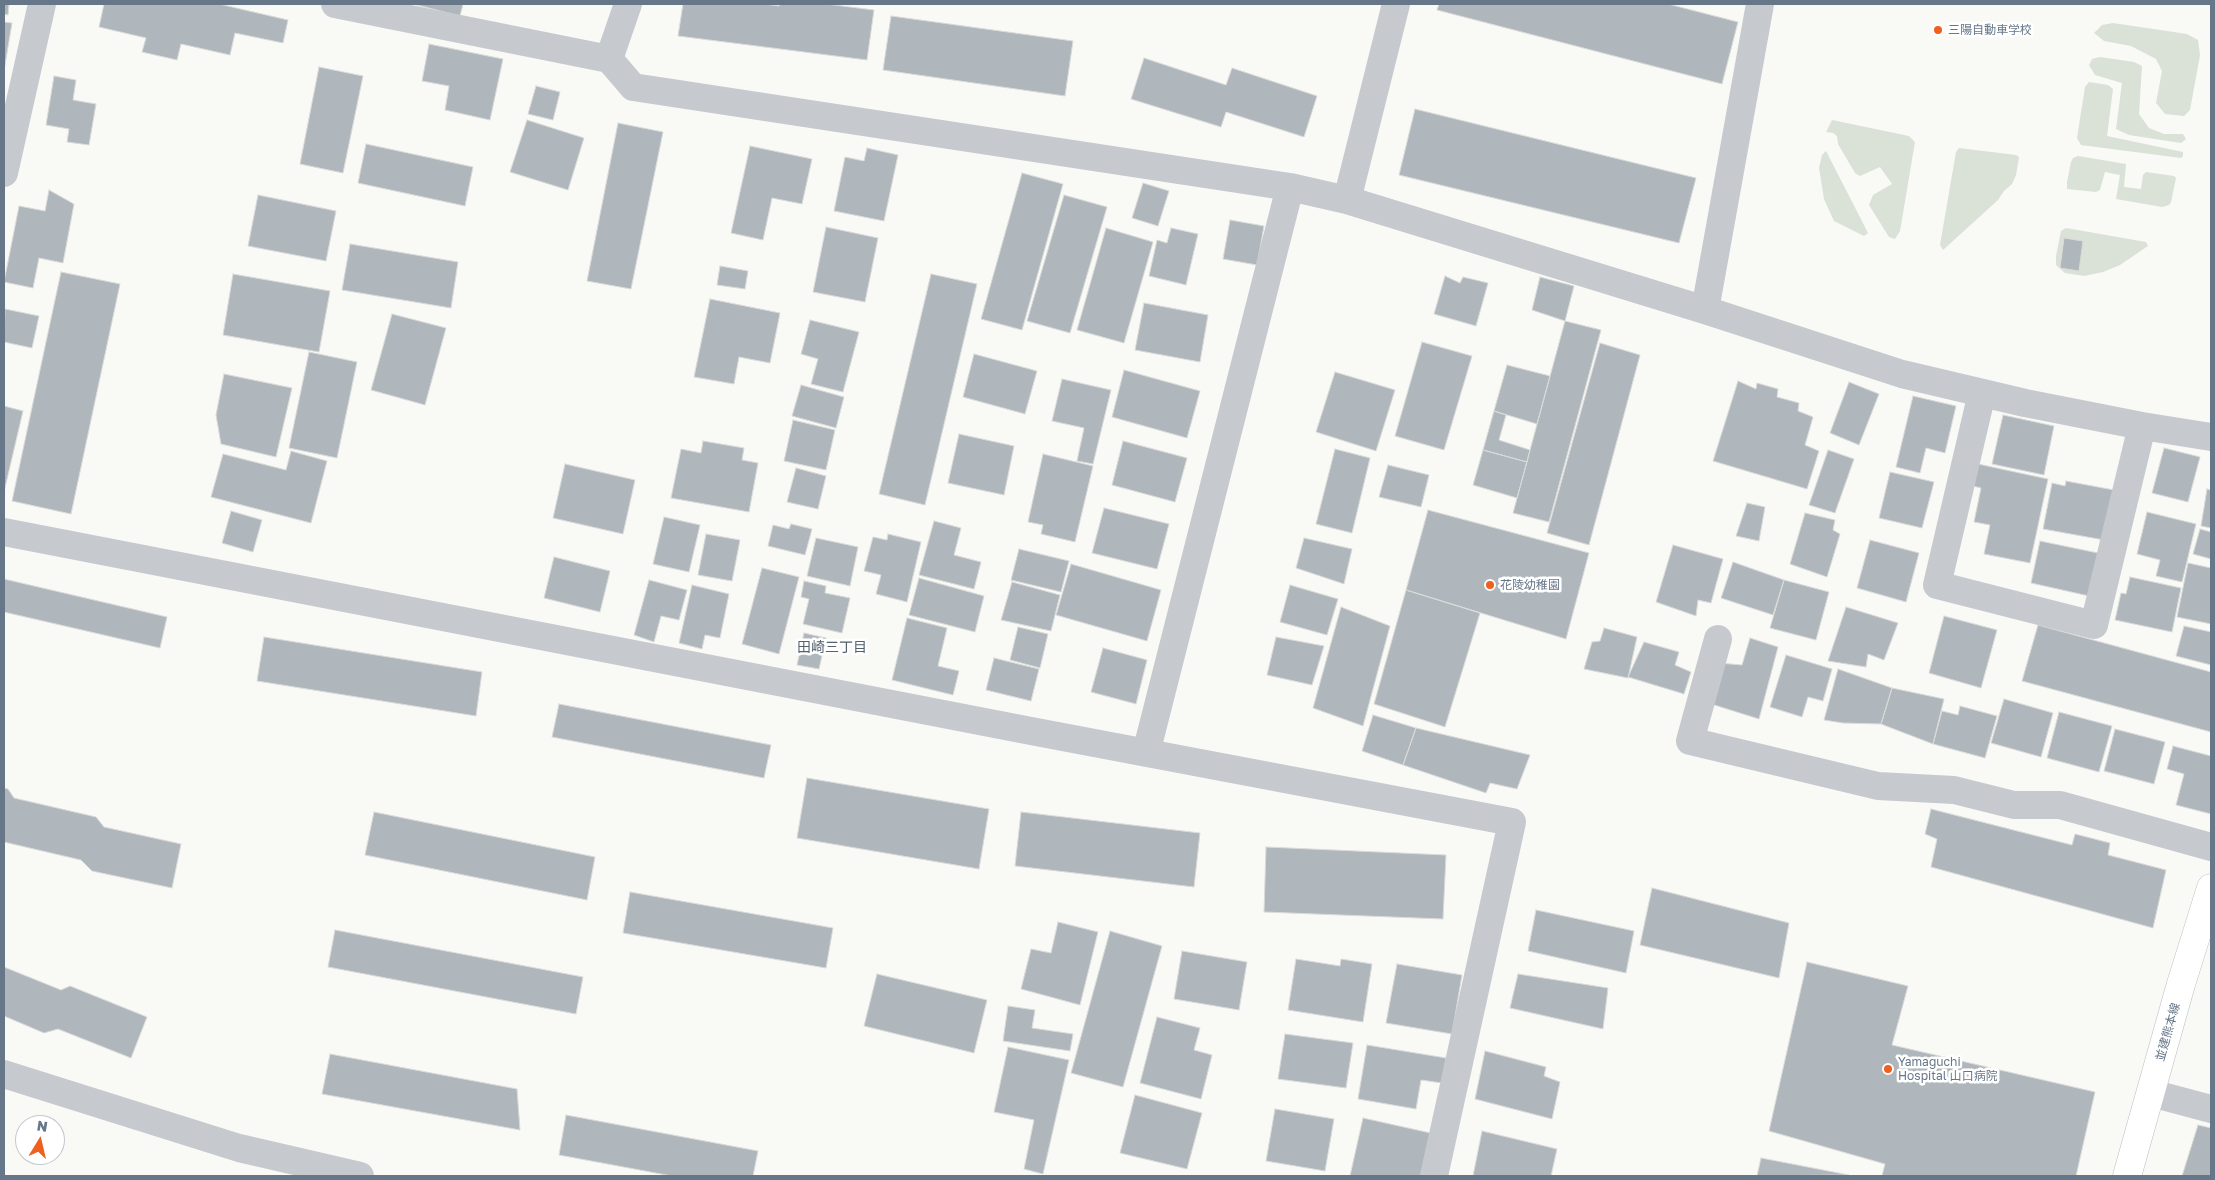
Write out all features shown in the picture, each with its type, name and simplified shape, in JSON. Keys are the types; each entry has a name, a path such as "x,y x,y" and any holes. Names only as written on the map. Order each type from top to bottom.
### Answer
{"main road":[{"name":"並建熊本線","path":"2127,1176 2211,888"}],"street":[{"path":"4,173 42,4"},
{"path":"335,4 609,59 633,87 1290,187 1347,200 1705,310 1902,374 1982,393 2142,426 2211,436"},
{"path":"609,59 628,4"},
{"path":"1347,200 1396,4"},
{"path":"1705,310 1760,4"},
{"path":"1146,753 1290,187"},
{"path":"1982,393 1937,585 2094,625 2142,426"},
{"path":"4,532 1512,822 1434,1176"},
{"path":"1718,639 1690,741 1878,786 1954,790 2014,805 2060,805 2211,847"},
{"path":"4,1074 240,1148 360,1176"},
{"path":"2151,1092 2211,1109"}],"shaded area":[{"path":"2113,23 2187,34 2198,40 2200,55 2190,110 2184,116 2165,114 2156,103 2162,71 2156,59 2131,46 2104,41 2094,33 2102,25"},
{"path":"2100,57 2134,62 2142,66 2139,114 2149,128 2164,134 2183,134 2186,139 2181,143 2129,135 2116,129 2122,83 2095,75 2089,65 2092,59"},
{"path":"2089,82 2108,85 2113,89 2107,136 2183,152 2183,156 2181,158 2081,145 2077,138 2085,87"},
{"path":"1832,120 1909,136 1915,142 1900,231 1895,239 1889,237 1869,205 1873,195 1892,184 1880,167 1860,176 1855,173 1838,144 1837,136 1826,132"},
{"path":"1959,148 2016,155 2019,157 2016,175 2012,184 1998,200 1943,250 1940,245 1956,152"},
{"path":"1826,151 1868,233 1864,236 1834,221 1824,199 1819,168 1822,155"},
{"path":"2078,156 2126,164 2124,187 2141,189 2143,175 2146,172 2174,176 2176,178 2171,202 2169,205 2162,207 2116,199 2120,175 2105,172 2100,190 2096,192 2067,189 2071,162 2073,158"},
{"path":"2066,228 2146,242 2148,246 2120,265 2103,272 2084,276 2065,273 2056,265 2056,256 2061,231"}],"building":[{"path":"4,4 9,4 8,15 4,14"},
{"path":"104,4 219,4 288,20 283,43 235,33 230,55 181,44 177,60 142,52 146,38 99,27"},
{"path":"413,4 463,4 460,16"},
{"path":"683,4 764,4 779,6 780,4 826,4 874,10 867,60 678,36"},
{"path":"1439,4 1668,4 1738,22 1722,84 1437,10"},
{"path":"891,16 1073,41 1065,96 883,70"},
{"path":"4,22 12,23 4,71"},
{"path":"429,44 503,59 490,120 445,110 449,86 422,81"},
{"path":"1144,58 1226,85 1232,68 1317,96 1304,137 1226,112 1221,127 1131,99"},
{"path":"319,67 363,76 343,173 300,164"},
{"path":"54,76 76,80 73,100 96,104 89,145 67,142 69,129 46,125"},
{"path":"536,86 560,92 553,120 528,114"},
{"path":"1415,109 1696,178 1679,243 1399,175"},
{"path":"527,120 584,138 568,190 510,172"},
{"path":"618,123 663,132 631,289 587,281"},
{"path":"366,144 473,167 465,206 358,183"},
{"path":"750,146 812,159 802,204 772,198 763,240 731,233"},
{"path":"867,148 898,155 884,221 834,211 845,157 864,161"},
{"path":"1022,173 1063,184 1022,330 981,319"},
{"path":"1143,183 1169,191 1158,226 1132,218"},
{"path":"49,190 74,204 63,263 39,258 33,288 4,282 19,206 45,211"},
{"path":"258,195 336,211 326,261 248,246"},
{"path":"1064,195 1107,207 1070,333 1027,321"},
{"path":"1230,220 1264,226 1257,265 1223,259"},
{"path":"826,227 878,238 865,302 813,292"},
{"path":"1106,228 1153,242 1124,343 1077,330"},
{"path":"1171,228 1198,234 1186,285 1149,276 1157,240 1167,243"},
{"path":"2064,238 2083,241 2079,271 2060,268"},
{"path":"350,244 458,262 451,308 342,290"},
{"path":"720,266 748,271 745,289 717,285"},
{"path":"61,272 120,284 71,514 12,501"},
{"path":"233,274 330,291 319,352 223,335"},
{"path":"931,274 977,284 925,505 879,494"},
{"path":"1445,276 1460,283 1463,277 1488,283 1476,326 1434,314"},
{"path":"1540,277 1574,286 1565,321 1532,310"},
{"path":"710,299 780,313 770,363 739,357 734,384 694,377"},
{"path":"1144,303 1208,315 1200,362 1135,350"},
{"path":"5,309 39,316 32,348 4,342"},
{"path":"392,314 446,328 425,405 371,390"},
{"path":"810,320 859,332 843,392 811,384 818,359 801,354"},
{"path":"1565,321 1601,330 1549,522 1513,513"},
{"path":"1422,342 1472,356 1444,450 1395,436"},
{"path":"1600,343 1640,355 1589,545 1547,533"},
{"path":"309,352 357,362 337,458 289,448"},
{"path":"974,354 1037,371 1025,414 963,397"},
{"path":"1507,365 1550,376 1537,424 1494,411"},
{"path":"1124,370 1200,391 1187,438 1112,417"},
{"path":"1335,372 1395,390 1376,451 1316,432"},
{"path":"224,374 292,388 276,457 221,444 216,415"},
{"path":"1062,379 1111,390 1093,464 1077,461 1084,428 1052,421"},
{"path":"1738,381 1756,389 1757,383 1778,389 1777,397 1799,403 1798,411 1813,417 1805,445 1819,451 1807,489 1713,461"},
{"path":"1849,382 1879,394 1859,445 1830,433"},
{"path":"801,385 844,397 836,428 792,416"},
{"path":"1913,396 1956,406 1945,453 1926,448 1920,473 1896,467"},
{"path":"4,406 23,411 4,492"},
{"path":"1494,411 1506,415 1499,440 1530,450 1527,462 1483,450"},
{"path":"2003,415 2054,426 2044,475 1992,464"},
{"path":"793,420 835,430 826,470 784,461"},
{"path":"959,434 1014,446 1004,495 948,483"},
{"path":"703,441 744,448 742,460 758,463 749,512 671,498 681,449 701,453"},
{"path":"1123,441 1187,458 1175,502 1112,485"},
{"path":"2164,448 2200,457 2188,502 2152,493"},
{"path":"1335,449 1370,458 1352,533 1316,524"},
{"path":"1483,450 1527,462 1517,498 1473,485"},
{"path":"1828,450 1854,459 1835,513 1809,505"},
{"path":"291,451 327,461 311,523 211,497 223,454 286,470"},
{"path":"1043,454 1093,466 1075,542 1041,534 1043,525 1028,522"},
{"path":"565,464 635,480 623,534 553,518"},
{"path":"1978,464 2048,479 2030,563 1984,554 1990,525 1974,522 1981,488 1973,486"},
{"path":"1388,465 1429,475 1421,507 1379,497"},
{"path":"796,468 826,476 818,509 787,502"},
{"path":"1890,472 1934,482 1922,528 1879,518"},
{"path":"2066,481 2114,490 2104,540 2043,529 2052,483 2065,486"},
{"path":"2207,489 2211,490 2211,528 2201,526"},
{"path":"1747,503 1765,507 1759,541 1736,536"},
{"path":"1104,508 1169,524 1157,569 1092,553"},
{"name":"花陵幼稚園","path":"1428,510 1589,553 1566,639 1406,590"},
{"path":"231,511 262,520 253,552 222,543"},
{"path":"2147,512 2196,524 2182,582 2156,576 2160,560 2137,554"},
{"path":"1805,513 1835,520 1833,530 1840,534 1827,577 1790,564"},
{"path":"664,517 700,525 689,572 653,564"},
{"path":"934,521 961,528 954,555 981,562 974,589 919,575"},
{"path":"791,524 812,529 805,555 768,546 773,525 789,529"},
{"path":"2200,529 2211,532 2211,559 2193,554"},
{"path":"706,534 740,540 732,581 698,575"},
{"path":"888,534 921,542 907,602 876,594 881,575 864,571 873,537 887,540"},
{"path":"816,538 858,547 850,586 807,576"},
{"path":"1304,538 1352,549 1344,584 1296,568"},
{"path":"1870,540 1919,553 1906,602 1857,588"},
{"path":"2040,541 2098,553 2089,596 2031,583"},
{"path":"1673,545 1723,559 1711,603 1698,600 1696,616 1656,602"},
{"path":"1019,549 1069,561 1061,592 1011,580"},
{"path":"554,557 610,571 600,612 544,598"},
{"path":"1733,562 1784,580 1773,615 1721,598"},
{"path":"2188,563 2211,568 2211,624 2177,617"},
{"path":"1071,564 1161,590 1147,641 1056,615"},
{"path":"762,568 799,577 779,654 742,644"},
{"path":"2130,577 2181,588 2172,632 2115,620 2121,593 2126,594"},
{"path":"919,578 984,596 975,632 909,615"},
{"path":"4,579 167,617 160,648 4,612"},
{"path":"649,580 687,590 679,620 661,616 654,642 634,635"},
{"path":"1784,580 1829,592 1816,640 1770,628"},
{"path":"804,581 826,586 825,593 850,598 842,633 803,624 809,599 801,597"},
{"path":"1012,582 1060,595 1051,631 1001,620"},
{"path":"692,585 729,594 720,638 705,635 702,649 679,643"},
{"path":"1290,585 1338,599 1327,635 1280,622"},
{"path":"1406,590 1480,613 1445,727 1374,704"},
{"path":"1341,607 1390,626 1363,726 1313,708"},
{"path":"1846,607 1898,623 1884,660 1868,654 1866,667 1828,661"},
{"path":"1944,616 1997,630 1981,688 1929,673"},
{"path":"907,618 947,628 938,666 959,671 953,695 892,680"},
{"path":"2038,625 2211,672 2211,732 2022,681"},
{"path":"2184,626 2211,632 2211,665 2176,656"},
{"path":"1018,627 1048,634 1040,668 1010,660"},
{"path":"1604,628 1637,637 1628,678 1584,669 1592,642 1600,641"},
{"path":"804,633 826,638 819,669 797,665"},
{"path":"264,637 482,672 476,716 257,681"},
{"path":"1276,637 1324,646 1312,685 1267,675"},
{"path":"1750,638 1778,647 1759,719 1708,703 1719,663 1742,665"},
{"path":"1644,642 1679,652 1675,665 1691,672 1684,694 1628,677"},
{"path":"1103,648 1147,660 1136,704 1091,692"},
{"path":"1786,655 1832,669 1823,701 1808,697 1802,717 1770,707"},
{"path":"994,658 1039,669 1031,701 986,690"},
{"path":"1838,669 1892,688 1881,724 1843,723 1824,720"},
{"path":"1892,688 1944,699 1933,744 1881,724"},
{"path":"2004,699 2053,713 2041,757 1991,743"},
{"path":"559,704 771,745 764,778 552,737"},
{"path":"1960,706 1997,716 1985,758 1933,744 1942,711 1958,715"},
{"path":"2059,712 2112,726 2099,772 2047,758"},
{"path":"1373,715 1416,728 1403,765 1362,751"},
{"path":"1416,728 1530,755 1517,789 1490,783 1486,793 1403,765"},
{"path":"2115,729 2165,742 2154,784 2104,771"},
{"path":"2173,746 2211,756 2211,814 2176,805 2184,774 2167,769"},
{"path":"807,778 989,809 979,869 797,838"},
{"path":"4,788 8,789 14,798 96,817 104,827 181,844 172,888 92,871 81,860 4,842"},
{"path":"1931,809 2072,845 2075,834 2110,843 2108,855 2166,870 2153,928 1931,867 1937,839 1925,834"},
{"path":"374,812 595,857 587,900 365,855"},
{"path":"1021,812 1200,833 1194,887 1015,866"},
{"path":"1266,847 1446,855 1443,919 1264,912"},
{"path":"1652,888 1789,923 1779,978 1640,945"},
{"path":"630,892 833,928 826,968 623,933"},
{"path":"1536,910 1634,931 1626,973 1528,951"},
{"path":"1058,922 1098,932 1080,1005 1021,989 1031,949 1051,953"},
{"path":"335,930 583,977 576,1014 328,967"},
{"path":"1110,931 1162,946 1123,1087 1071,1073"},
{"path":"1182,951 1247,962 1239,1010 1174,999"},
{"path":"1296,959 1340,966 1341,959 1372,964 1363,1022 1288,1010"},
{"name":"Yamaguchi Hospital 山口病院","path":"1807,962 1908,986 1892,1045 2095,1092 2076,1176 1882,1176 1885,1164 1769,1131"},
{"path":"1397,964 1462,975 1452,1034 1386,1023"},
{"path":"4,967 61,990 70,986 147,1017 131,1058 58,1029 44,1033 4,1016"},
{"path":"877,974 987,1000 974,1053 864,1026"},
{"path":"1518,974 1608,988 1603,1029 1510,1008"},
{"path":"1008,1006 1035,1010 1032,1028 1073,1034 1070,1051 1003,1041"},
{"path":"1157,1017 1200,1028 1194,1050 1212,1055 1201,1099 1140,1083"},
{"path":"1285,1034 1353,1043 1346,1088 1278,1079"},
{"path":"1367,1045 1446,1058 1442,1083 1421,1080 1416,1109 1358,1099"},
{"path":"1008,1047 1069,1060 1043,1174 1024,1169 1034,1120 994,1112"},
{"path":"1485,1051 1546,1067 1544,1076 1560,1082 1552,1119 1475,1099"},
{"path":"330,1054 517,1089 520,1130 322,1094"},
{"path":"1135,1095 1202,1113 1187,1169 1120,1153"},
{"path":"1275,1109 1334,1119 1325,1171 1266,1161"},
{"path":"566,1115 758,1151 753,1176 672,1176 559,1155"},
{"path":"1363,1118 1435,1134 1425,1176 1350,1176"},
{"path":"2198,1125 2211,1128 2211,1176 2182,1176"},
{"path":"1482,1131 1557,1149 1551,1176 1473,1176"},
{"path":"1761,1158 1849,1175 1757,1176"}],"place":[{"name":"三陽自動車学校","path":"1938,30"},
{"name":"花陵幼稚園","path":"1490,585"},
{"name":"Yamaguchi Hospital 山口病院","path":"1888,1069"}],"district":[{"name":"田崎三丁目","path":"832,648"}]}
